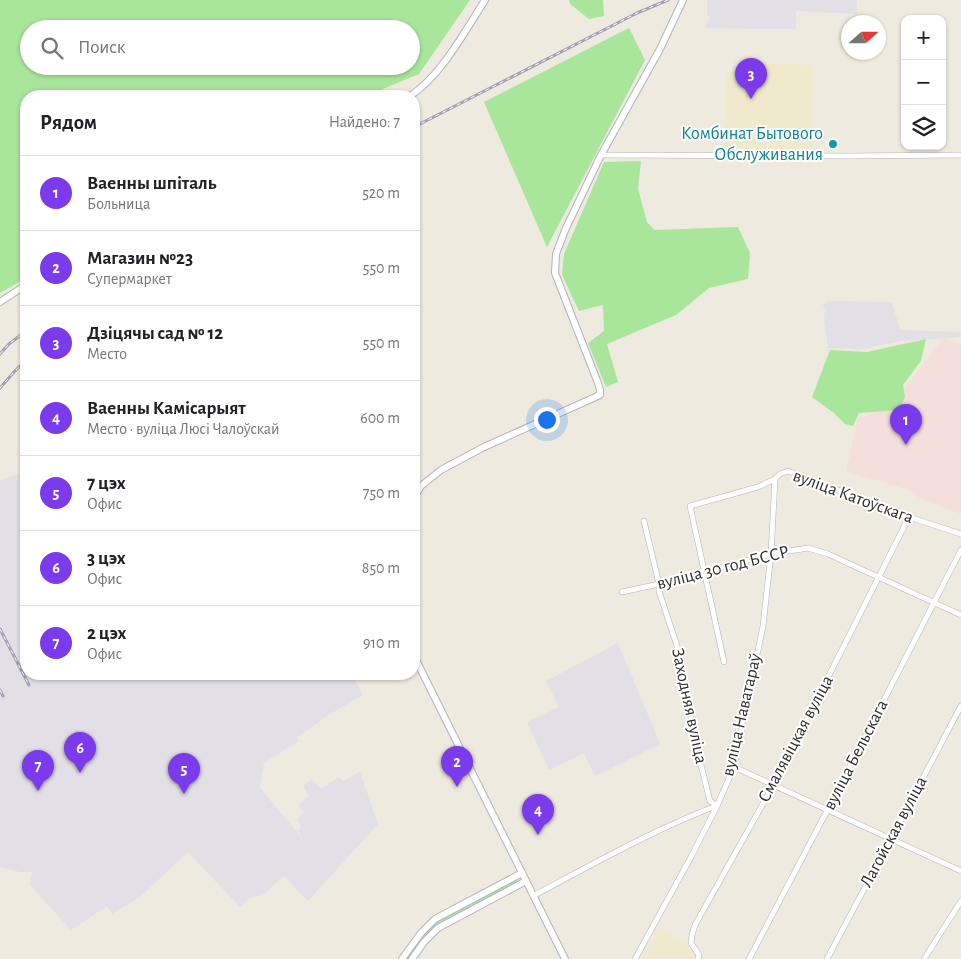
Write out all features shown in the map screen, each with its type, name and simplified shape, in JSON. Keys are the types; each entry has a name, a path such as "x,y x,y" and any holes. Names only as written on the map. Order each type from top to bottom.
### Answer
{"street":[{"path":"417,90 446,60 485,0"},
{"path":"420,488 442,470 484,447 600,395 598,383 554,273 556,254 566,228 601,155 660,49 683,0"},
{"path":"601,155 961,155"},
{"path":"0,302 20,290"},
{"name":"вуліца Катоўскага","path":"705,571 690,506 758,487 788,471 909,517 961,534"},
{"name":"вуліца Наватараў","path":"635,959 691,857 717,806 734,766 763,626 772,554 775,479"},
{"name":"Смалявіцкая вуліца","path":"698,959 699,955 691,943 695,925 774,784 909,517"},
{"name":"Заходняя вуліца","path":"644,521 659,591 677,646 705,784 710,801 717,806"},
{"name":"вуліца 30 год БССР","path":"622,592 772,554 808,548 828,554 961,615"},
{"name":"вуліца Бельскага","path":"749,959 961,550"},
{"path":"705,571 724,662"},
{"path":"420,668 565,959"},
{"name":"Лагойская вуліца","path":"827,959 961,706"},
{"path":"734,766 961,871"},
{"path":"533,896 676,822 717,806"},
{"path":"402,959 421,933 435,919 522,874"},
{"path":"412,959 424,942 438,928 526,881"},
{"path":"924,959 961,901"}],"shaded area":[{"path":"707,0 857,0 857,14 796,11 795,29 706,28 710,16 707,15"},
{"path":"772,63 814,65 811,147 803,152 724,151 726,72 744,74"},
{"path":"829,301 892,302 900,330 961,332 961,337 901,341 863,349 828,348 823,305"},
{"path":"943,339 961,344 961,514 921,499 909,490 846,471 858,419 891,406"},
{"path":"20,473 20,680 355,680 363,695 297,737 299,741 264,763 260,788 303,839 298,831 301,827 297,819 304,812 298,805 309,796 303,786 312,779 321,789 339,777 343,781 360,772 378,824 308,901 284,876 263,895 249,898 240,907 188,852 140,897 112,914 107,906 71,930 30,885 32,872 20,872 0,867 0,481"},
{"path":"618,643 660,744 595,776 584,753 549,770 527,722 559,707 546,681"},
{"path":"659,927 690,946 695,951 696,959 641,959"}],"green space":[{"path":"0,0 470,0 420,73 420,20 20,20 20,75 417,75 380,90 20,90 20,281 0,293"},
{"path":"569,0 603,0 604,16 589,19 570,4"},
{"path":"629,28 645,60 547,247 484,102"},
{"path":"641,161 638,189 647,222 654,230 738,227 750,253 748,279 709,288 676,315 607,344 618,382 606,387 588,343 604,331 603,305 579,311 562,275 564,254 604,162"},
{"path":"926,339 921,361 903,385 905,397 899,410 859,413 853,426 845,424 834,413 812,397 830,350 867,352"},
{"path":"517,879 517,882 435,926 408,959 405,959 412,948 434,924"}],"railway":[{"path":"420,124 637,13 668,0"},
{"path":"0,354 20,336"},
{"path":"0,388 20,366"},
{"path":"0,629 20,668"},
{"path":"26,680 29,685"},
{"path":"0,690 3,696"}],"place":[{"name":"Дзіцячы сад № 12","path":"751,99"},
{"name":"Комбинат Бытового Обслуживания","path":"833,144"},
{"name":"Ваенны шпіталь","path":"906,445"},
{"name":"3 цэх","path":"80,773"},
{"name":"Магазин №23","path":"457,787"},
{"name":"2 цэх","path":"38,791"},
{"name":"7 цэх","path":"184,794"},
{"name":"Ваенны Камісарыят","path":"538,835"}]}
